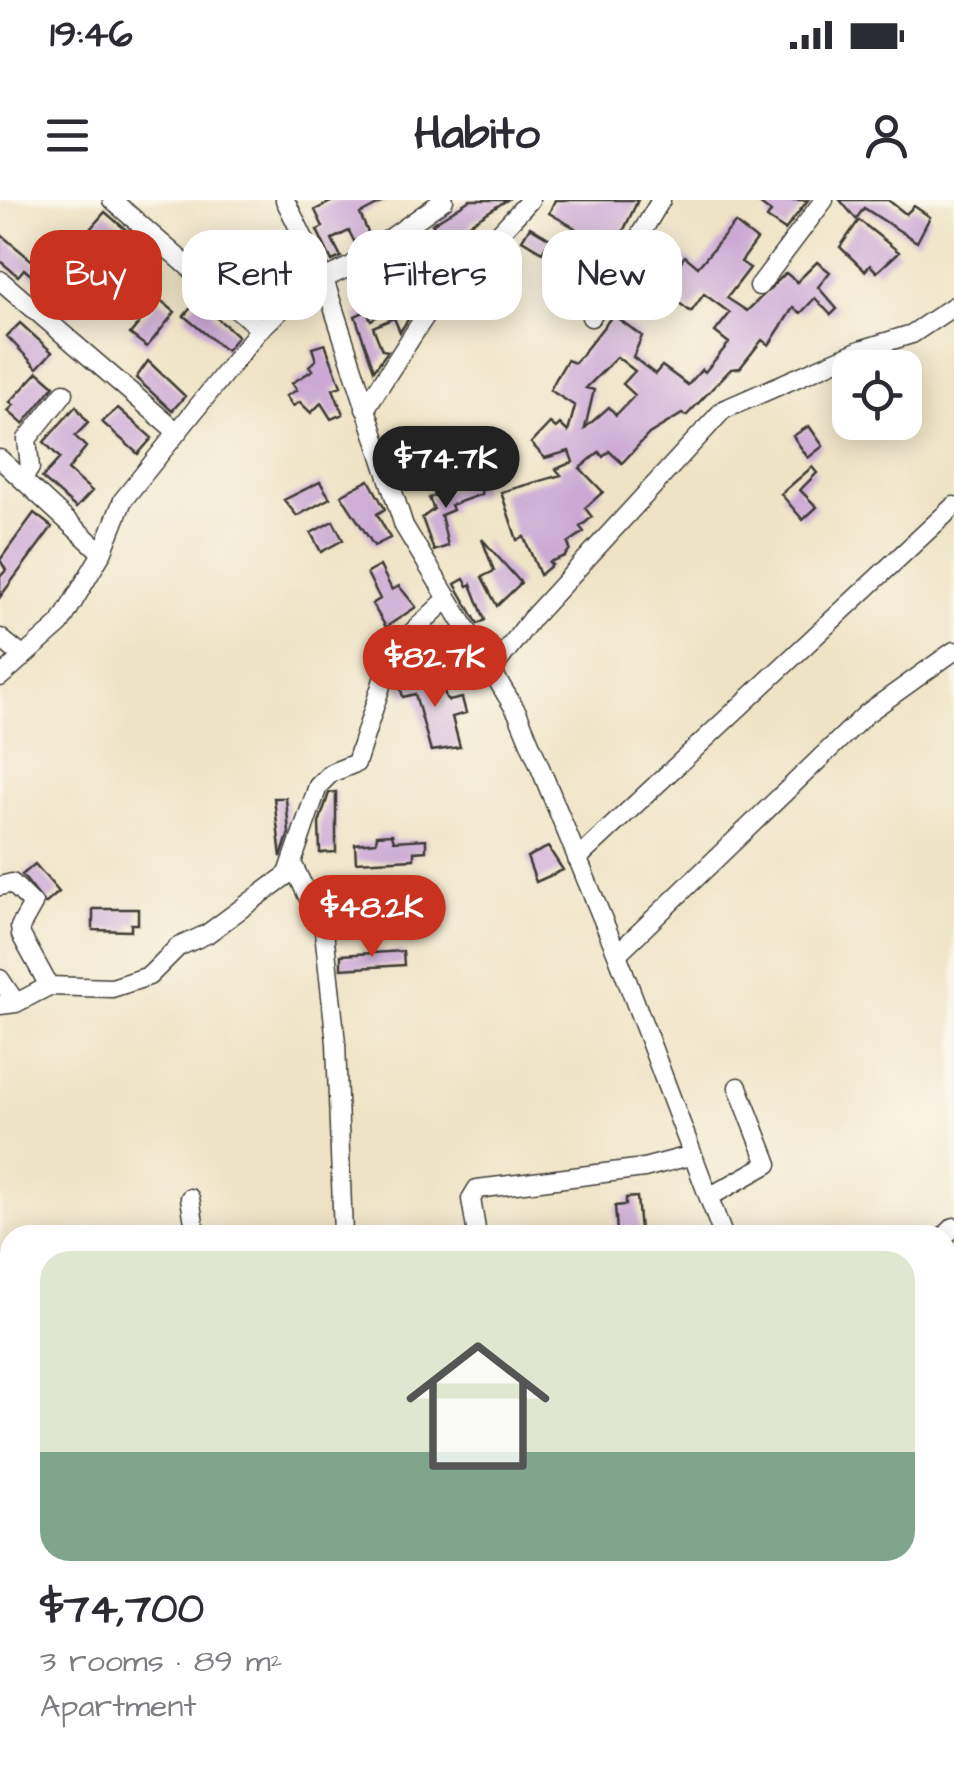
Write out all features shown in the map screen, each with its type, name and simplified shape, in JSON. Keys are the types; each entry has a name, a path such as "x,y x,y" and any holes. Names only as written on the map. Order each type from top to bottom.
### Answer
{"street":[{"path":"112,200 260,330"},
{"path":"286,200 300,230"},
{"path":"327,278 444,200"},
{"path":"365,409 432,307 530,200"},
{"path":"643,230 661,200"},
{"path":"759,286 824,200"},
{"path":"0,280 176,431"},
{"path":"327,289 404,526 445,601 518,714 618,954 719,1225"},
{"path":"491,671 532,618 723,410 860,350 912,334 954,306"},
{"path":"0,677 60,624 102,553 123,500 271,320"},
{"path":"22,478 30,468 27,439 64,394"},
{"path":"0,459 102,553"},
{"path":"577,859 954,506"},
{"path":"0,980 8,1004 49,986 112,988 149,976 178,947 207,934 294,867 311,800 331,773 356,763 389,662 445,601"},
{"path":"0,638 21,655"},
{"path":"618,954 866,714 954,651"},
{"path":"294,867 324,931 336,1043 342,1225"},
{"path":"0,886 12,883 33,904 20,927 21,934 49,986"},
{"path":"709,1198 768,1164 738,1087"},
{"path":"476,1225 472,1199 477,1188 644,1168 693,1155"},
{"path":"190,1198 194,1225"}],"building":[{"path":"335,200 387,200 360,214 367,230 347,230 332,239 341,257 332,261 327,251 327,230 317,230 323,227 315,210"},
{"path":"470,200 507,200 468,225 473,230 437,230 432,224"},
{"path":"555,200 638,200 624,230 573,230 549,213"},
{"path":"755,200 808,200 785,230 767,218 771,212"},
{"path":"840,200 888,200 906,214 914,206 930,217 917,242 864,208 856,219"},
{"path":"105,212 126,230 93,230 91,228"},
{"path":"859,220 899,252 877,272 870,265 865,271 840,247"},
{"path":"735,223 757,240 741,262 750,268 727,298 747,311 786,273 797,282 817,262 830,272 818,287 837,309 831,315 815,298 801,313 793,308 769,345 762,340 740,368 731,369 686,416 682,414 649,434 622,463 609,451 603,457 599,452 580,468 603,492 585,508 592,517 580,527 584,532 568,543 570,549 565,556 549,562 552,565 540,575 524,537 517,540 501,492 561,475 556,469 573,462 569,451 545,458 531,443 550,423 556,428 560,424 568,432 575,406 550,390 567,360 575,363 609,320 620,320 642,336 633,357 655,374 662,366 688,385 702,369 705,372 729,343 715,332 730,313 704,294 691,312 682,305 685,256 698,267","holes":["617,357 635,371 623,384 635,395 616,415 609,407 585,428 594,390 586,388"]},
{"path":"530,227 542,234 542,252 522,240"},
{"path":"0,234 30,259 30,274 24,269 18,276 0,261"},
{"path":"162,301 175,312 147,347 130,334 142,320 162,320"},
{"path":"189,320 219,320 238,336 226,351"},
{"path":"356,320 389,320 373,327 382,350 388,351 374,370"},
{"path":"395,320 408,320 400,332"},
{"path":"20,323 52,352 37,368 7,336"},
{"path":"325,344 341,386 333,389 343,414 331,419 321,403 311,413 300,402 293,406 286,396 297,390 292,383 313,370 309,366 316,360 312,348"},
{"path":"148,361 185,396 172,411 136,378"},
{"path":"38,372 54,386 23,424 8,411 14,405 10,402"},
{"path":"76,406 88,423 75,436 86,447 68,470 92,491 76,508 42,478 60,458 44,442"},
{"path":"118,408 152,438 138,454 102,422"},
{"path":"809,426 823,446 808,458 793,436"},
{"path":"812,467 817,473 800,490 817,507 803,520 781,494"},
{"path":"369,480 385,509 377,514 390,538 374,546 341,495"},
{"path":"477,480 482,494 451,505 453,510 441,515 448,546 434,551 422,518 434,509 429,498"},
{"path":"320,482 330,498 297,516 284,500"},
{"path":"34,513 52,527 0,597 0,577 6,570 0,560"},
{"path":"333,521 343,540 321,552 311,533"},
{"path":"482,539 521,583 497,606 482,577 494,571"},
{"path":"380,566 392,590 399,586 416,607 386,627 372,604 380,599 367,573"},
{"path":"464,579 468,586 471,584 485,620 478,624 455,584"},
{"path":"439,672 446,698 462,698 466,713 452,717 460,747 431,751 415,694 403,697 399,683"},
{"path":"336,792 336,852 320,853 319,823 329,793"},
{"path":"274,798 286,798 289,833 281,857"},
{"path":"392,834 394,841 426,839 426,851 414,852 414,859 356,862 355,844 376,842 377,835"},
{"path":"548,847 563,870 536,882 527,857"},
{"path":"35,864 59,892 45,904 22,875"},
{"path":"93,909 138,909 138,924 131,924 131,931 93,930"},
{"path":"395,913 396,922 338,927 338,917"},
{"path":"403,951 404,965 341,969 341,955"},
{"path":"637,1197 639,1225 616,1225 615,1206 626,1205 626,1198"}]}
